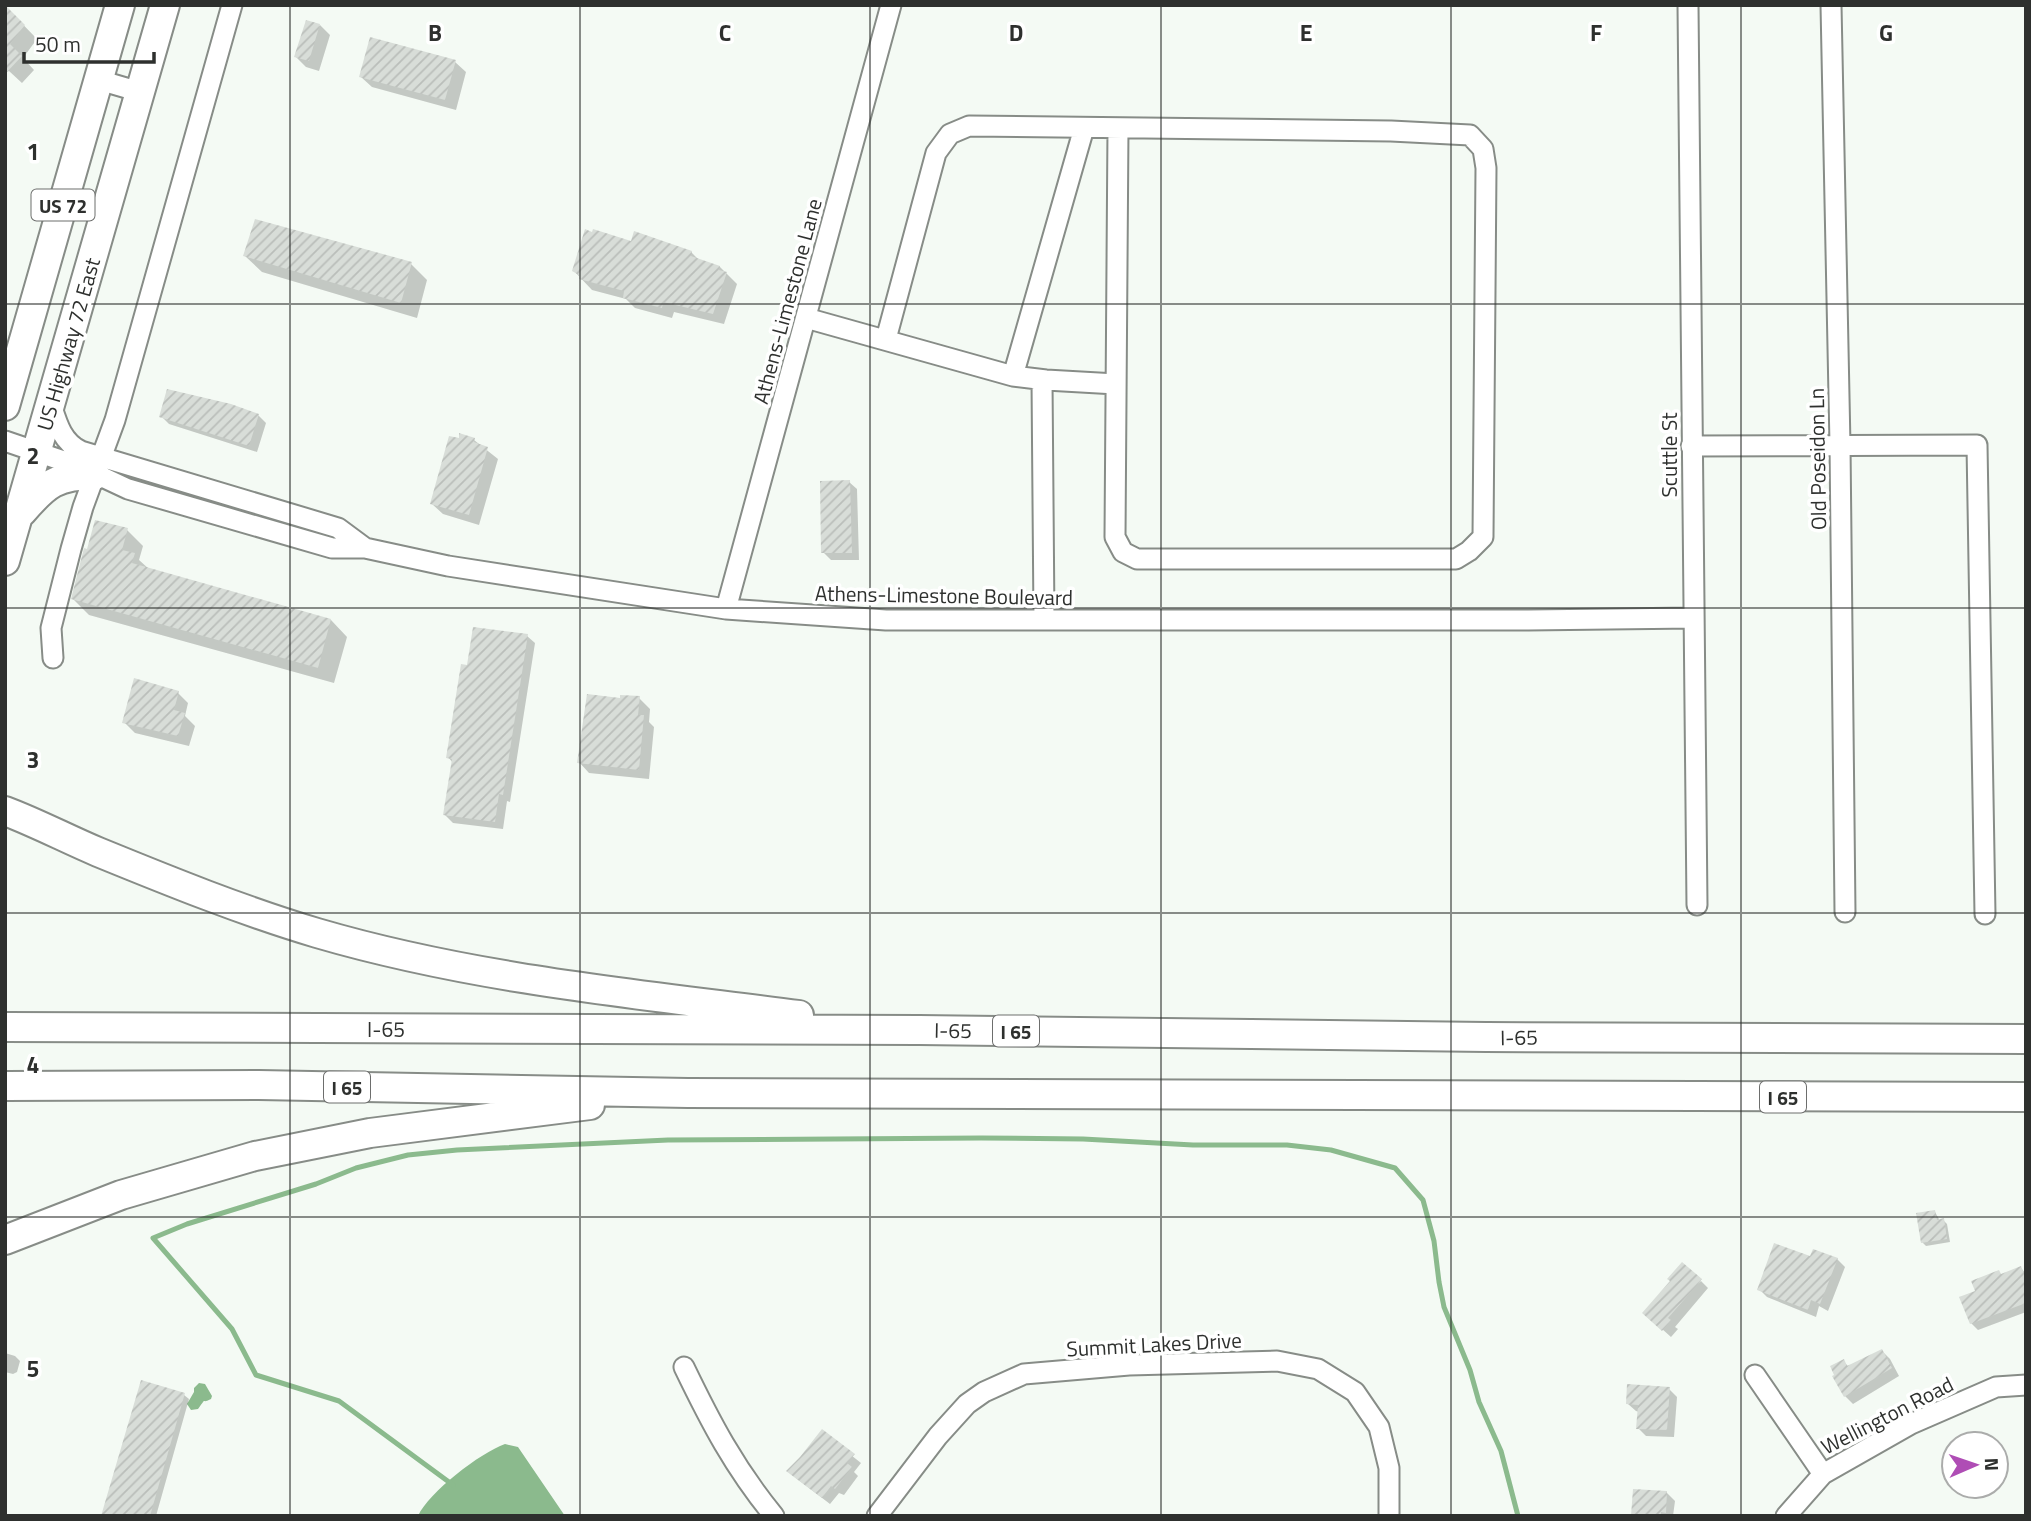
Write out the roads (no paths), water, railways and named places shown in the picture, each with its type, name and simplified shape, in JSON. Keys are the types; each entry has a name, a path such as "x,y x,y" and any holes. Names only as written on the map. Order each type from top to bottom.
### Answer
{"highway":[{"name":"US Highway 72 East","path":"5,406 120,5"},
{"name":"US Highway 72 East","path":"5,561 165,5"},
{"path":"20,514 54,482 98,466"},
{"path":"7,810 96,851 209,895 315,932 427,962 550,983 919,1030"},
{"name":"I-65","path":"5,1027 919,1030 2026,1040"},
{"name":"I 65","path":"5,1086 259,1085 688,1093 2026,1097"},
{"path":"5,1240 121,1195 255,1156 370,1133 688,1093"}],"street":[{"path":"53,658 51,628 80,517 115,420 232,5"},
{"name":"Athens-Limestone Lane","path":"726,609 891,5"},
{"name":"Scuttle St","path":"1688,5 1697,905"},
{"name":"Old Poseidon Ln","path":"1831,5 1840,445 1845,912"},
{"path":"99,79 140,92"},
{"path":"886,339 936,153 950,134 969,126 1391,131 1471,135 1483,149 1486,168 1483,537 1469,551 1456,559 1137,559 1123,552 1115,537 1118,128"},
{"path":"1013,376 1084,128"},
{"path":"806,318 1013,376 1116,384"},
{"path":"1042,380 1044,620"},
{"name":"Athens-Limestone Boulevard","path":"51,404 70,446 128,489 332,548 365,548 392,556 470,570 726,609 886,620 1693,618"},
{"name":"Athens-Limestone Boulevard","path":"5,441 81,467 98,466"},
{"path":"1691,446 1977,445 1985,914"},
{"name":"Summit Lakes Drive","path":"877,1516 938,1436 967,1404 985,1392 1024,1374 1129,1365 1277,1361 1318,1369 1355,1392 1379,1427 1389,1468 1390,1516"},
{"path":"684,1367 713,1427 738,1469 774,1516"},
{"path":"1755,1375 1823,1474"},
{"name":"Wellington Road","path":"1786,1516 1823,1474 1911,1424 1996,1387 2026,1385"}],"waterway":[{"path":"453,1485 339,1401 256,1375 232,1329 153,1238 187,1224 316,1184 356,1168 408,1155 457,1150 668,1140 981,1138 1083,1139 1193,1145 1287,1145 1331,1150 1395,1168 1423,1200 1434,1241 1444,1307 1470,1370 1479,1402 1501,1451 1518,1516"}]}
